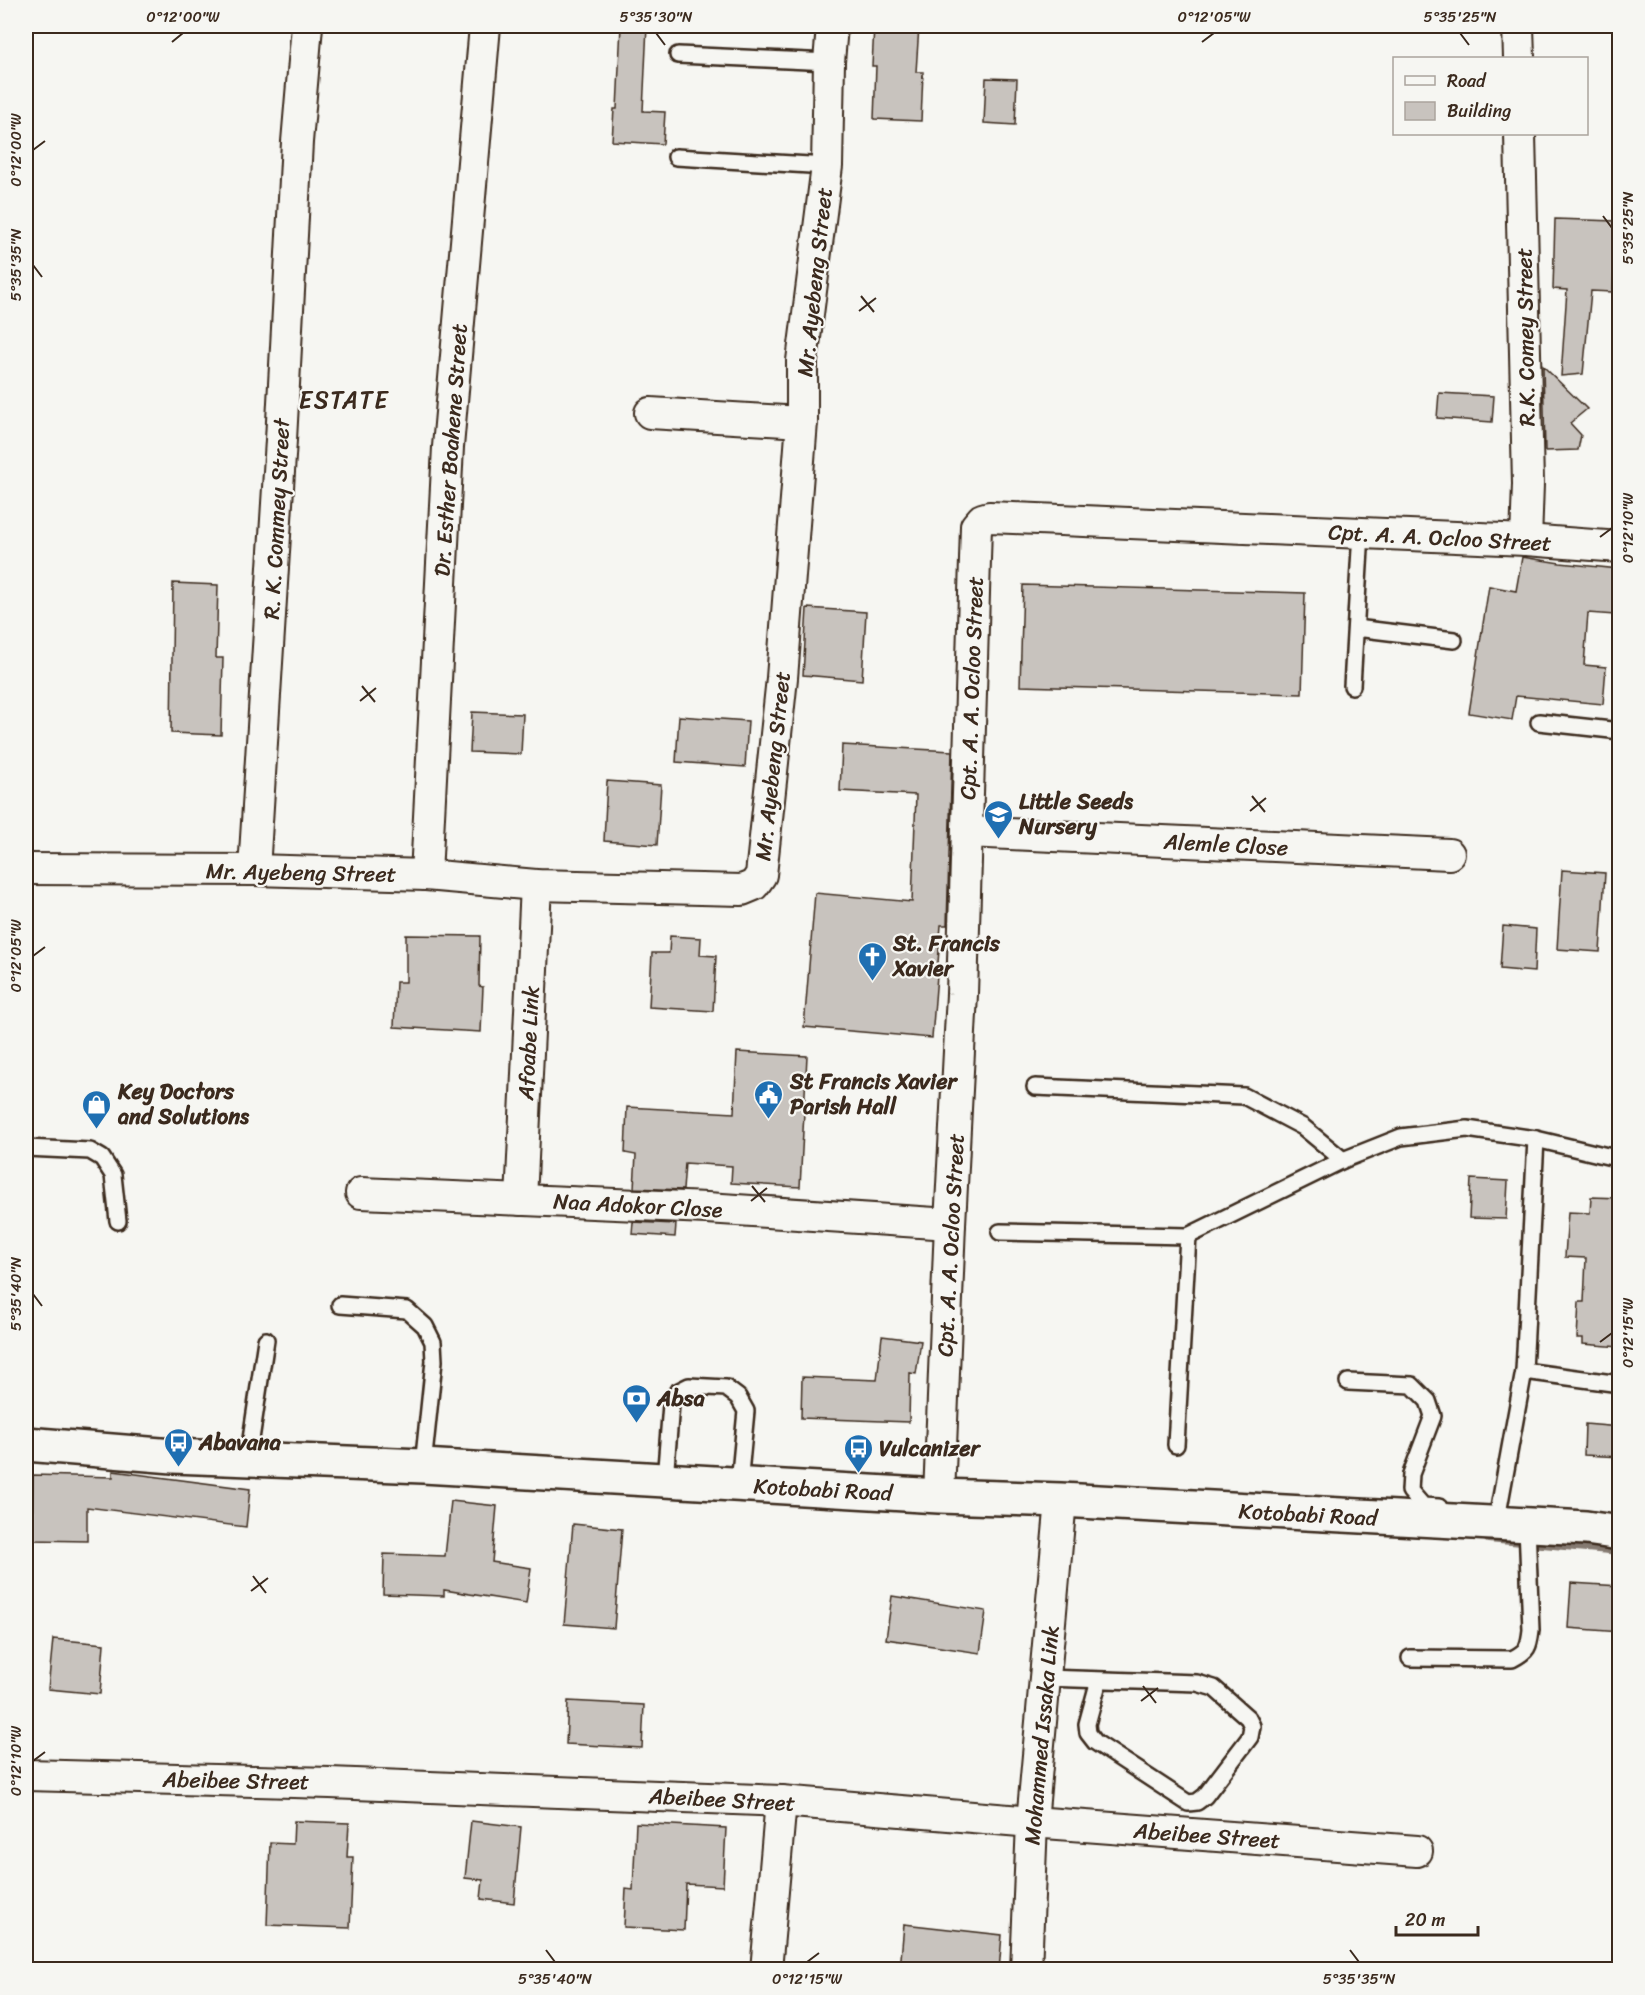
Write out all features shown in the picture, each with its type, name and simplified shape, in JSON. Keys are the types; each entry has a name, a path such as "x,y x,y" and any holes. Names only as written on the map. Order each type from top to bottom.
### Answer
{"street":[{"name":"R. K. Commey Street","path":"254,870 297,142 307,26"},
{"name":"Dr. Esther Boahene Street","path":"426,875 448,447 485,26"},
{"name":"Mr. Ayebeng Street","path":"26,869 254,870 426,875 536,885 742,890 754,885 761,874 782,678 802,422 802,361 827,166 832,26"},
{"path":"1518,26 1519,57"},
{"name":"R.K. Comey Street","path":"1520,135 1527,462 1526,540"},
{"path":"650,413 802,422"},
{"name":"Cpt. A. A. Ocloo Street","path":"939,1496 962,994 976,526 982,519 989,517 1361,532 1620,547"},
{"name":"Alemle Close","path":"967,832 1449,854"},
{"name":"Afoabe Link","path":"521,1200 536,885"},
{"name":"Naa Adokor Close","path":"361,1193 707,1208 950,1224"},
{"name":"Kotobabi Road","path":"26,1444 173,1456 423,1466 939,1496 1496,1516 1527,1525 1586,1528 1620,1533"},
{"name":"Mohammed Issaka Link","path":"1026,1970 1032,1822 1061,1500"},
{"name":"Abeibee Street","path":"26,1775 330,1783 781,1801 1417,1851"},
{"path":"766,1970 781,1801"}],"lane":[{"path":"678,55 829,62"},
{"path":"676,157 827,166"},
{"path":"1352,686 1361,532"},
{"path":"1356,628 1454,640"},
{"path":"1539,722 1620,730"},
{"path":"1035,1087 1244,1096 1303,1127 1343,1160"},
{"path":"1000,1232 1188,1236 1343,1160 1401,1137 1467,1129 1536,1139 1620,1159"},
{"path":"1348,1383 1412,1386 1428,1401 1433,1416 1411,1474 1410,1491 1423,1506 1496,1516 1524,1371 1536,1139"},
{"path":"26,1148 90,1151 102,1158 113,1175 118,1221"},
{"path":"1176,1444 1188,1236"},
{"path":"340,1305 407,1310 425,1326 432,1342 434,1361 423,1466"},
{"path":"248,1459 266,1340"},
{"path":"1524,1371 1620,1384"},
{"path":"665,1480 671,1404 677,1392 689,1386 726,1388 738,1397 746,1411 739,1484"},
{"path":"1410,1658 1512,1659 1523,1654 1529,1646 1531,1630 1527,1525"},
{"path":"1045,1678 1099,1680 1206,1684 1214,1688 1248,1718 1252,1726 1250,1737 1205,1796 1197,1802 1188,1803 1095,1742 1088,1733 1087,1724 1099,1680"}],"building":[{"path":"621,26 647,26 643,111 665,112 663,144 612,141 614,109 617,109"},
{"path":"874,26 919,26 916,72 923,72 921,121 874,119 876,66 872,66"},
{"path":"986,78 1017,79 1015,125 984,123"},
{"path":"1555,219 1616,221 1613,292 1591,291 1583,374 1561,376 1567,290 1553,289"},
{"path":"1543,366 1587,409 1570,423 1581,435 1578,450 1545,451"},
{"path":"1439,393 1494,396 1492,422 1437,418"},
{"path":"1522,557 1619,569 1615,615 1588,613 1584,665 1606,667 1603,704 1516,696 1512,720 1469,713 1489,586 1516,591"},
{"path":"173,583 218,585 216,658 223,658 221,735 171,733"},
{"path":"1023,585 1305,593 1302,694 1020,686"},
{"path":"807,608 866,612 862,680 803,675"},
{"path":"472,712 523,714 521,754 470,752"},
{"path":"679,716 748,721 745,767 676,762"},
{"name":"St. Francis Xavier","path":"842,745 952,751 947,925 941,925 932,1038 804,1027 815,893 912,902 916,795 840,791"},
{"path":"607,781 661,785 657,845 604,841"},
{"path":"1562,870 1605,873 1600,952 1557,949"},
{"path":"1503,926 1536,929 1534,972 1500,969"},
{"path":"406,935 480,936 479,986 483,987 481,1032 394,1027 396,982 406,982"},
{"path":"670,936 701,938 700,955 716,956 713,1011 649,1007 652,953 669,953"},
{"path":"737,1052 807,1056 800,1187 731,1183 732,1166 685,1163 683,1190 634,1188 636,1155 625,1153 627,1107 734,1113"},
{"path":"1471,1179 1508,1181 1506,1219 1469,1218"},
{"path":"1591,1197 1620,1198 1620,1347 1583,1344 1583,1338 1577,1338 1579,1302 1584,1302 1586,1258 1565,1257 1568,1212 1590,1213"},
{"path":"633,1222 676,1224 675,1237 632,1234"},
{"path":"882,1336 921,1341 916,1374 910,1373 909,1422 801,1418 802,1377 877,1380"},
{"path":"1585,1424 1620,1427 1620,1457 1584,1455"},
{"path":"113,1471 250,1489 246,1527 87,1507 87,1541 32,1540 33,1475 113,1477"},
{"path":"451,1501 497,1506 492,1562 531,1568 526,1603 444,1590 444,1596 383,1594 384,1554 445,1556"},
{"path":"573,1524 622,1529 614,1628 564,1624"},
{"path":"1571,1583 1620,1586 1620,1632 1568,1628"},
{"path":"892,1596 986,1611 980,1653 886,1639"},
{"path":"53,1639 104,1644 100,1694 48,1689"},
{"path":"568,1701 644,1705 642,1748 566,1744"},
{"path":"294,1821 349,1823 347,1857 353,1857 350,1928 267,1925 270,1843 293,1844"},
{"path":"471,1821 521,1827 514,1903 481,1899 483,1880 465,1878"},
{"path":"636,1823 726,1828 723,1886 686,1884 684,1930 624,1927 626,1889 633,1890"},
{"path":"904,1924 1002,1935 999,1970 900,1970"}],"waterway":[{"path":"1488,1539 1620,1551"}],"place":[{"name":"Little Seeds Nursery","path":"998,840"},
{"name":"St. Francis Xavier","path":"872,982"},
{"name":"St Francis Xavier Parish Hall","path":"769,1120"},
{"name":"Key Doctors and Solutions","path":"97,1130"},
{"name":"Absa","path":"636,1424"},
{"name":"Abavana","path":"178,1468"},
{"name":"Vulcanizer","path":"858,1474"}],"district":[{"name":"ESTATE","path":"344,400"}]}
